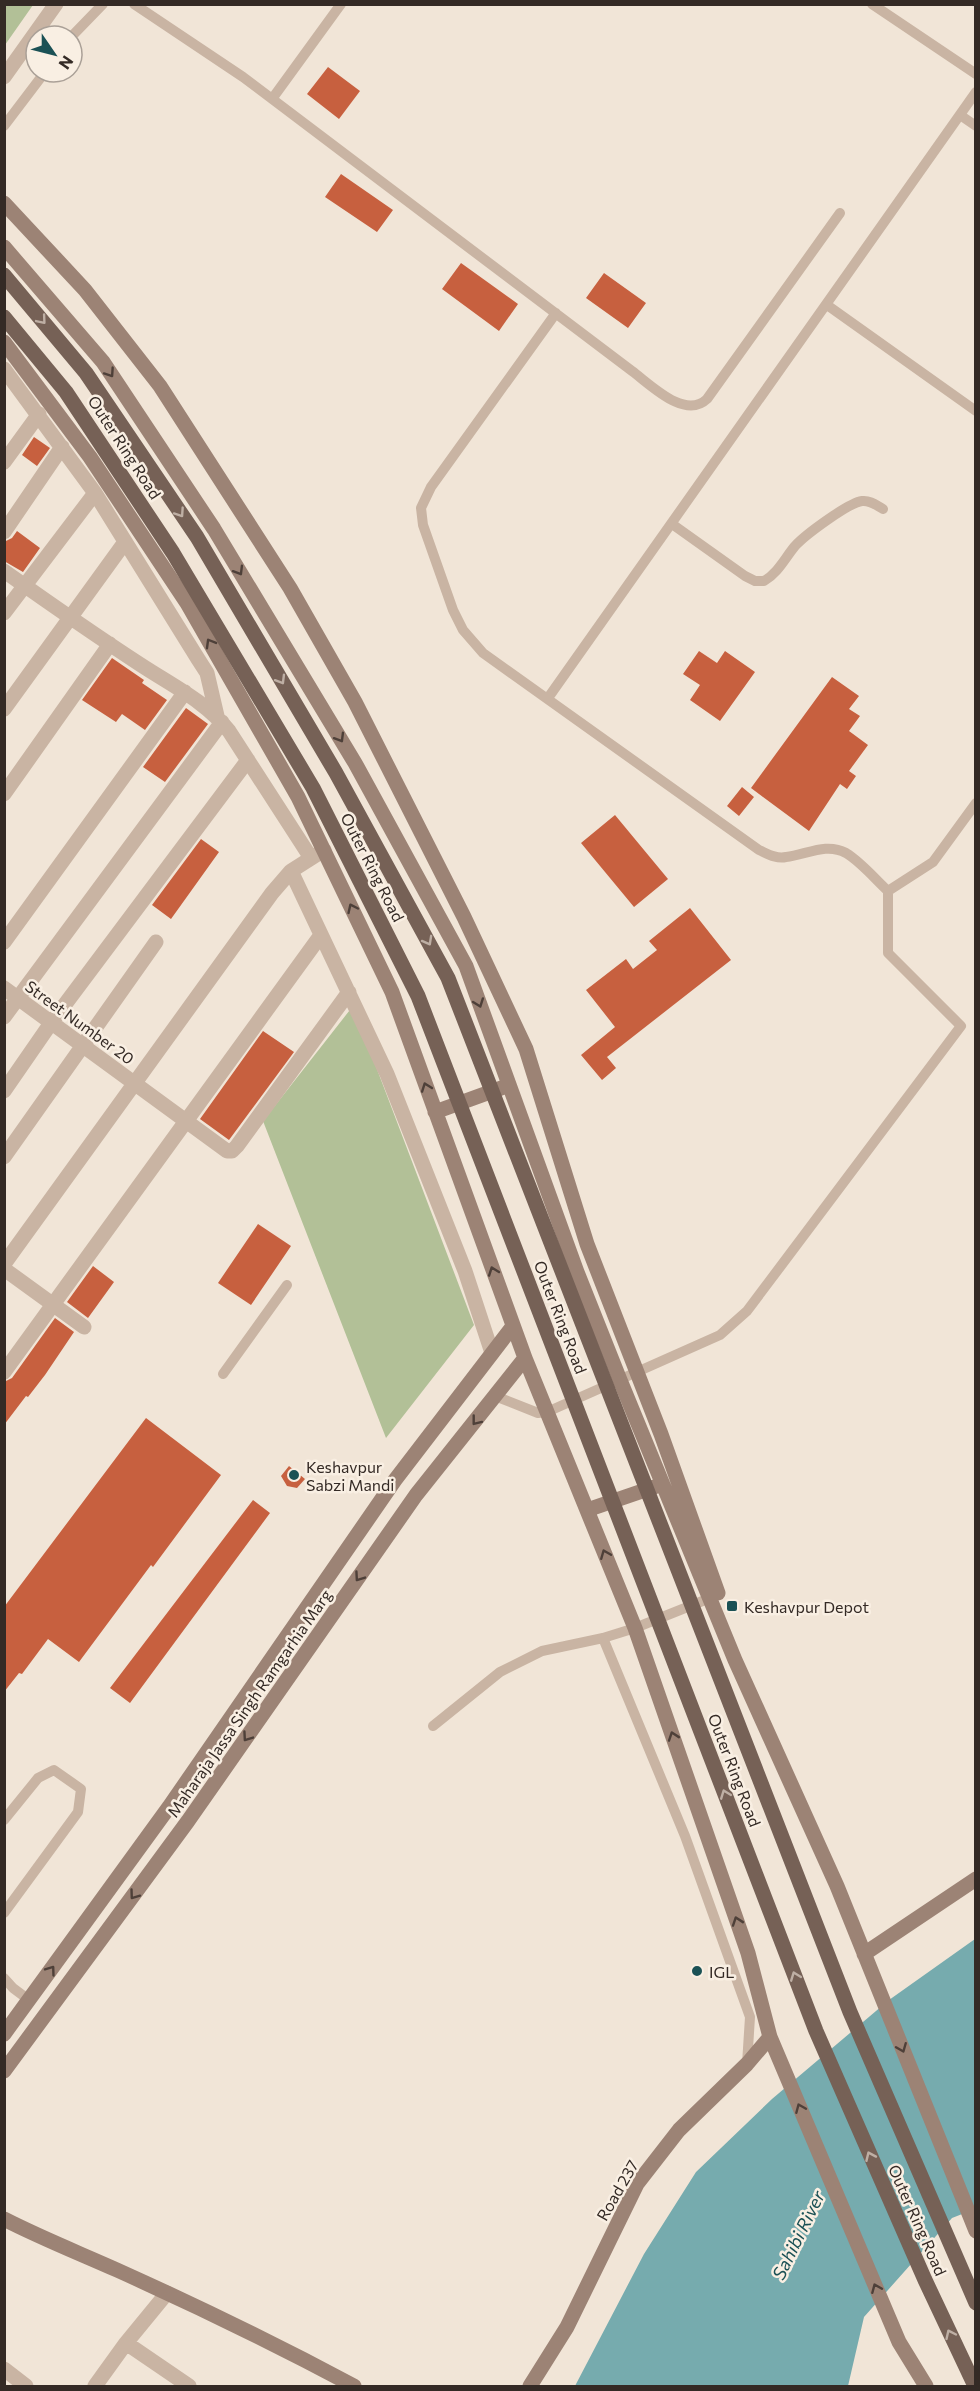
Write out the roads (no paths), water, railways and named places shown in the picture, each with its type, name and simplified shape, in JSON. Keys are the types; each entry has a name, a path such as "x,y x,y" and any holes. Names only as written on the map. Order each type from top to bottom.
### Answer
{"main road":[{"name":"Outer Ring Road","path":"4,275 86,373 197,537 336,773 448,978 850,2012 975,2302"},
{"name":"Outer Ring Road","path":"4,316 66,392 173,554 313,788 418,996 816,2031 925,2280 975,2386"}],"street":[{"path":"4,77 56,4"},
{"path":"4,203 85,290 160,386 290,588 355,702 464,917 526,1049 587,1244 637,1372 734,1638 735,1660"},
{"name":"Outer Ring Road","path":"4,248 103,362 226,550 355,764 466,966 577,1272 620,1380 735,1660 837,1886 975,2231"},
{"name":"Outer Ring Road","path":"4,342 90,458 187,603 298,797 392,992 525,1358 635,1628 748,1953 770,2037 899,2342 926,2386"},
{"path":"7,378 39,414 95,493 207,673 220,719 310,858"},
{"path":"4,462 39,414"},
{"path":"4,532 62,447"},
{"path":"4,613 95,493"},
{"path":"4,708 125,542"},
{"path":"4,571 184,692 220,719"},
{"path":"4,794 110,644"},
{"path":"4,942 184,692"},
{"path":"4,1017 220,719"},
{"path":"4,1091 51,1023 248,760"},
{"path":"4,1264 272,892 291,871 324,850"},
{"path":"291,871 387,1074 465,1271 492,1353"},
{"path":"4,1372 321,935"},
{"path":"4,1157 156,942"},
{"name":"Street Number 20","path":"4,988 227,1151 232,1151 350,992"},
{"path":"435,1112 509,1086"},
{"path":"4,1269 84,1327"},
{"name":"Maharaja Jassa Singh Ramgarhia Marg","path":"4,2034 169,1807 395,1480 513,1326"},
{"name":"Maharaja Jassa Singh Ramgarhia Marg","path":"4,2071 188,1821 416,1496 525,1358"},
{"path":"395,1480 416,1496"},
{"path":"587,1510 663,1484"},
{"path":"169,1807 188,1821"},
{"path":"864,1954 975,1879"},
{"path":"16,2019 33,2033"},
{"name":"Road 237","path":"530,2386 567,2327 637,2184 679,2130 747,2064 770,2037"},
{"path":"4,2219 32,2234 167,2293 354,2386"},
{"path":"96,2386 126,2343 167,2293"},
{"path":"126,2343 189,2386"},
{"path":"4,2369 26,2386"}],"lane":[{"path":"84,24 103,4"},
{"path":"134,4 160,24 200,46 669,397 683,405 701,405 840,213"},
{"path":"272,99 341,4"},
{"path":"873,4 975,74"},
{"path":"4,126 36,84"},
{"path":"548,698 975,92"},
{"path":"960,115 975,126"},
{"path":"827,305 975,411"},
{"path":"495,1396 538,1413 546,1412 720,1335 747,1311 961,1026 888,953 888,891 852,858 834,849 815,850 786,857 775,857 759,850 483,652 463,630 453,610 423,525 421,508 431,487 556,313"},
{"path":"672,524 745,576 755,581 764,581 778,569 796,544 811,531 854,504 863,500 883,509"},
{"path":"888,891 933,862 975,803"},
{"path":"223,1374 287,1285"},
{"path":"433,1726 500,1672 542,1651 603,1638 635,1628 710,1598"},
{"path":"603,1638 685,1836 747,2006 750,2017 747,2064"},
{"path":"4,1820 38,1779 54,1770 81,1788 78,1812 4,1912"},
{"path":"4,1978 29,2000"}],"water":[{"name":"Sahibi River","path":"975,1939 975,2209 952,2218 864,2317 848,2386 575,2386 644,2254 696,2172 772,2099 889,2000"}],"place":[{"name":"Keshavpur Sabzi Mandi","path":"294,1475"},
{"name":"Keshavpur Depot","path":"732,1606"},
{"name":"IGL","path":"697,1971"}]}
